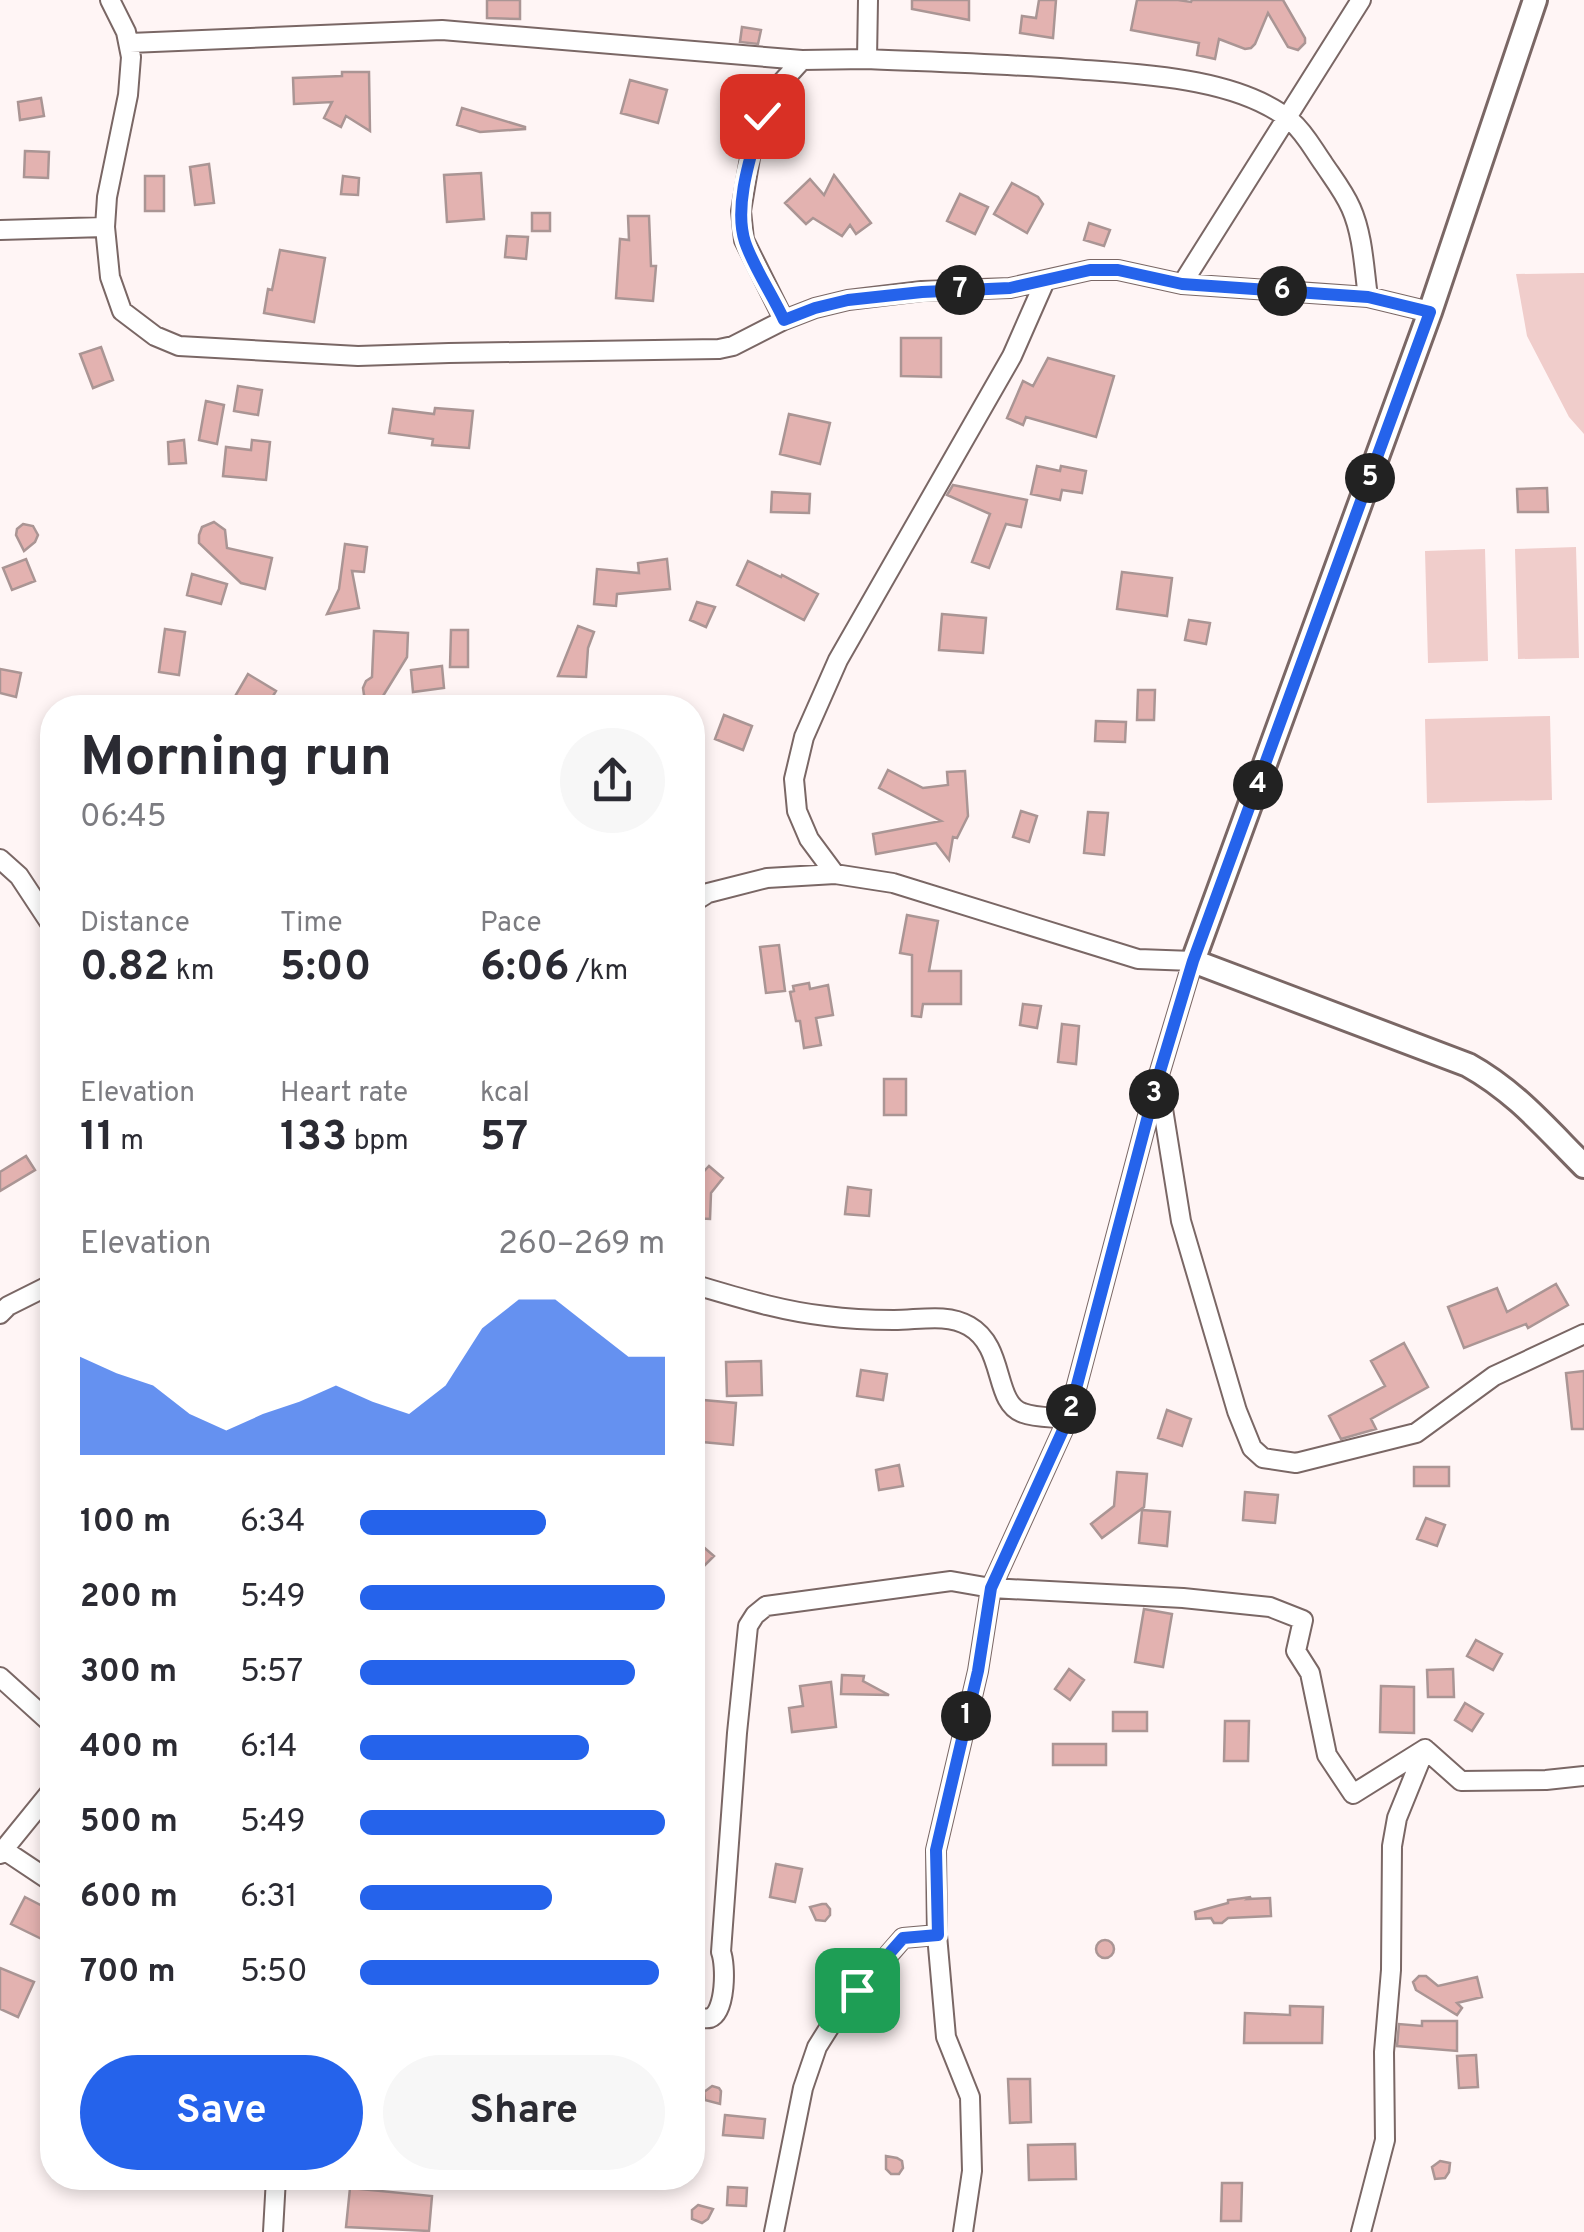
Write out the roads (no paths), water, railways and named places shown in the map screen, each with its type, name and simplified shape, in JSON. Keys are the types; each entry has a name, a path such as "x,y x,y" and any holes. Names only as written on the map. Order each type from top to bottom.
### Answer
{"street":[{"path":"110,0 130,44 131,57 104,228 110,277 122,311 154,336 179,346 358,356 708,350 733,346 784,320 848,300 1010,288 1066,274 1104,270 1182,284 1368,297 1430,312"},
{"path":"867,59 868,0"},
{"path":"1182,284 1361,0"},
{"path":"963,2232 972,2171 970,2096 946,2036 936,1850 978,1671 991,1588 1068,1419 1193,961 1430,312 1536,0"},
{"path":"130,44 442,30 802,60 1019,65 1200,82 1256,100 1302,131 1352,211 1360,236 1368,297"},
{"path":"784,320 744,240 742,211 752,152 772,93 802,60"},
{"path":"0,230 104,228"},
{"path":"836,874 809,839 797,811 794,780 804,737 838,660 1012,356 1045,280"},
{"path":"0,859 19,876 40,908"},
{"path":"705,894 767,878 836,874 894,883 1138,959 1193,961 1468,1065 1518,1099 1584,1166"},
{"path":"1158,1078 1181,1221 1238,1411 1252,1448 1263,1458 1296,1462 1416,1432 1494,1376 1584,1334"},
{"path":"705,1288 785,1311 892,1320 946,1318 968,1325 995,1355 1007,1402 1022,1414 1068,1419"},
{"path":"0,1314 40,1290"},
{"path":"705,2019 720,2008 725,1964 720,1952 748,1626 766,1606 951,1581 991,1588 1183,1598 1270,1607 1303,1620 1296,1651 1310,1672 1328,1755 1353,1794 1425,1749"},
{"path":"0,1676 40,1713"},
{"path":"1425,1749 1461,1781 1584,1776"},
{"path":"1361,2232 1385,2140 1384,2052 1391,1970 1392,1846 1396,1818 1425,1749"},
{"path":"40,1805 2,1852 40,1875"},
{"path":"774,2232 803,2088 816,2048 839,2012 903,1938 938,1935"},
{"path":"273,2232 275,2190"}]}
